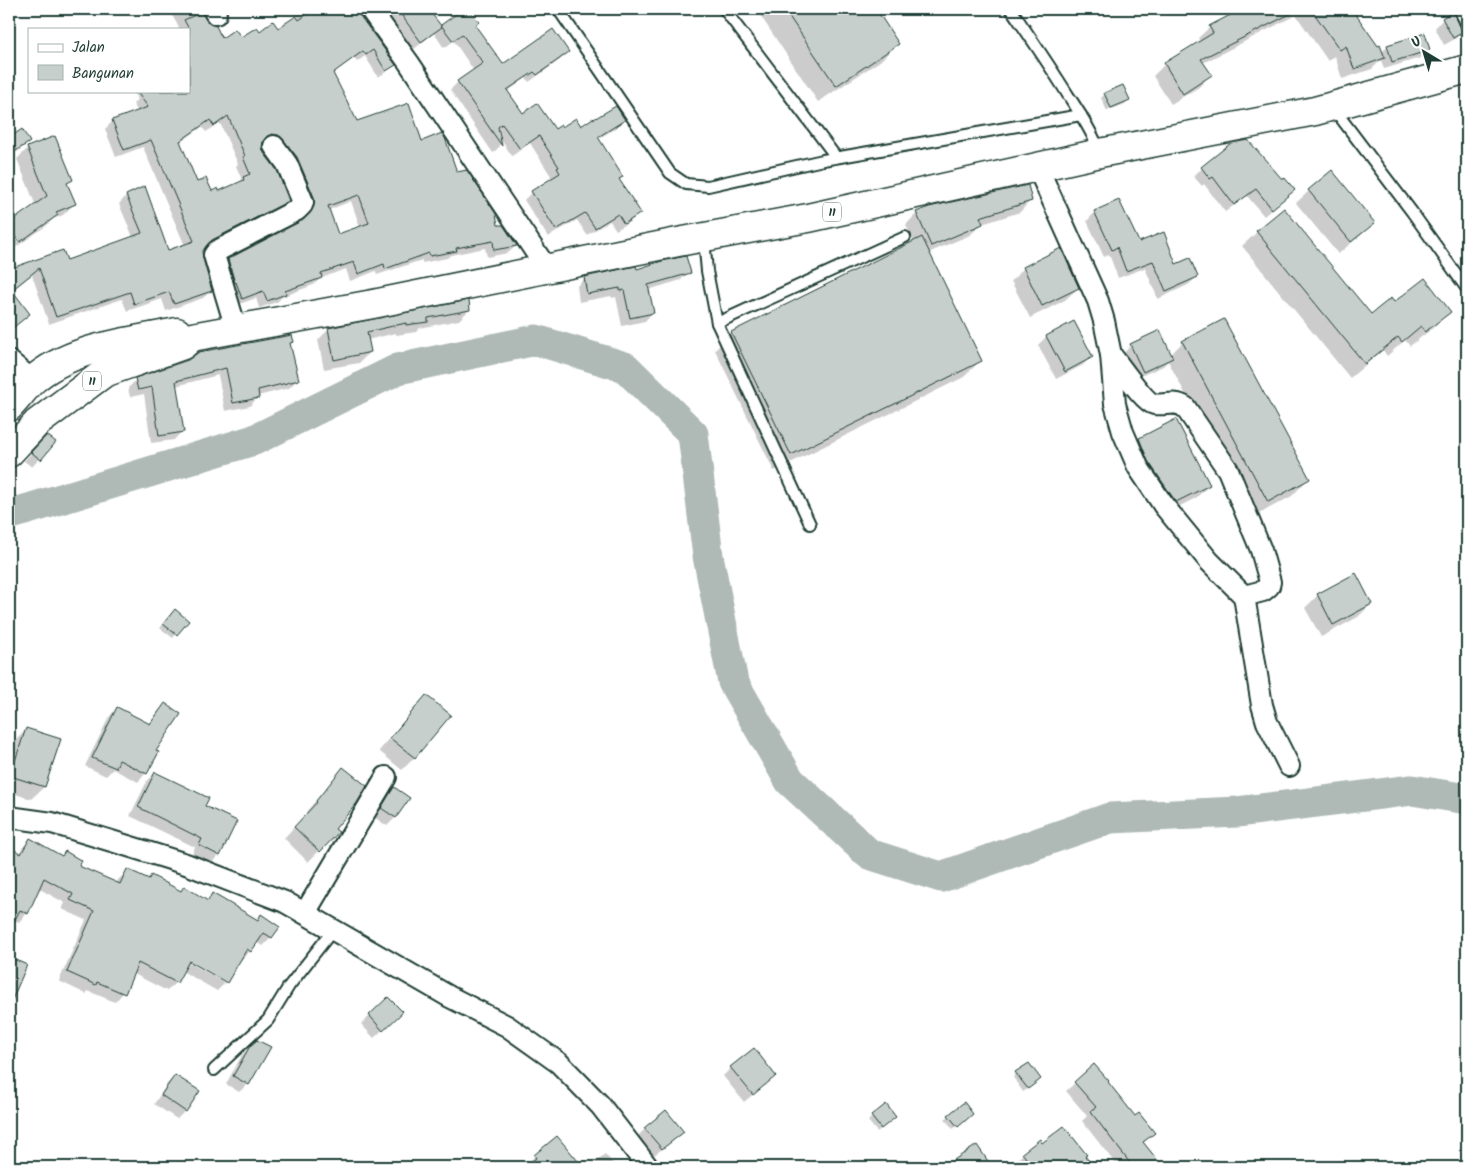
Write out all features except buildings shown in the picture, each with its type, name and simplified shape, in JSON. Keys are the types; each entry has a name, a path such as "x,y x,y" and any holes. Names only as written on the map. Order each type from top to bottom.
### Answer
{"highway":[{"name":"11","path":"9,407 33,380 63,360 82,352 180,332 192,337 373,304 704,237 808,218 1036,166 1305,113 1467,69"},
{"name":"11","path":"9,453 36,423 104,373 184,345 192,337"}],"street":[{"path":"370,9 409,63 547,269"},
{"path":"236,329 214,255 217,251 297,210 302,206 303,202 287,164 274,146"},
{"path":"1036,166 1098,301 1111,355 1115,404 1123,432 1138,467 1164,506 1189,537 1244,596 1262,705 1267,722 1289,766"},
{"path":"1111,355 1150,402 1157,404 1175,402 1184,407 1228,470 1260,550 1270,582 1270,586 1263,591 1244,596"},
{"path":"9,361 33,380"},
{"path":"305,913 386,778"},
{"path":"9,817 52,823 186,864 285,902 450,997 507,1026 558,1063 600,1105 648,1167"}],"lane":[{"path":"558,9 670,172 686,184 708,186 836,158 1081,115"},
{"path":"724,9 836,158"},
{"path":"1011,9 1081,115 1100,153"},
{"path":"1459,9 1467,25"},
{"path":"1332,106 1467,289"},
{"path":"704,237 707,271 717,323 810,524"},
{"path":"717,323 905,237"},
{"path":"214,1070 268,1020 289,986 333,930"}],"waterway":[{"path":"9,509 15,513 254,440 398,369 536,340 625,367 693,434 708,556 733,682 790,781 869,854 941,877 1110,818 1237,812 1412,790 1467,799"}]}
